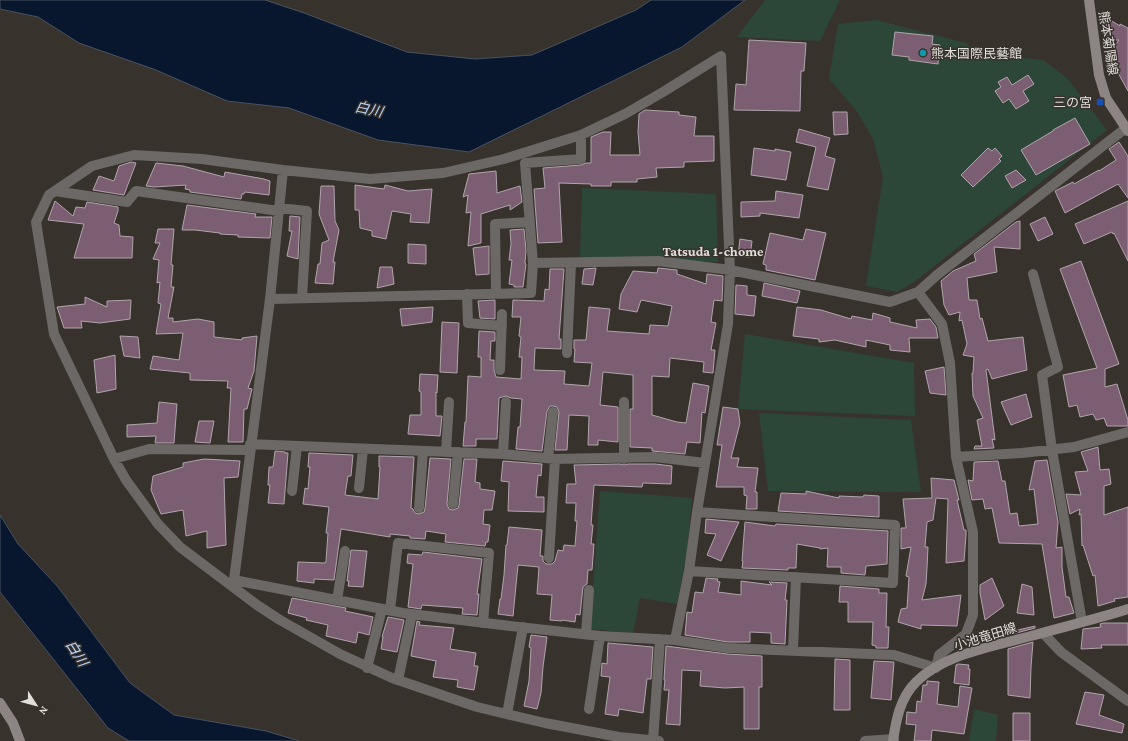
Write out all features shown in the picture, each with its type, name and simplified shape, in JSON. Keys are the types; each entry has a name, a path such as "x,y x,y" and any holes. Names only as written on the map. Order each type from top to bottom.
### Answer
{"main road":[{"name":"熊本菊陽線","path":"1089,0 1100,75 1106,98 1127,129"},
{"name":"小池竜田線","path":"894,740 896,720 903,701 915,684 936,668 953,659 983,649 1128,609"},
{"path":"0,703 13,723 20,741"}],"street":[{"path":"659,741 619,737 507,714 449,698 367,668 280,620 232,583 190,556 169,537 135,494 114,459 54,334 36,222 50,195 92,166 134,155 202,159 283,170 370,179 443,172 504,159 581,135 663,92 721,56 730,270 728,324 697,512 689,571 675,640"},
{"path":"533,263 658,261 730,270 890,302 918,292 937,275 1127,129"},
{"path":"270,299 531,293 533,263 525,163 580,159 581,135"},
{"path":"232,583 270,299 283,170"},
{"path":"55,191 127,202 136,191 279,209 307,211 302,298"},
{"path":"496,294 495,224 530,222"},
{"path":"567,353 571,263"},
{"path":"1033,274 1058,367 1042,375 1052,450 1082,622"},
{"path":"232,583 337,600 386,610 523,628 600,636 675,640 727,648 899,655 936,668 939,655 966,634 973,615 973,532 956,457 950,363 942,324 918,292"},
{"path":"467,294 468,323 502,326"},
{"path":"500,370 502,314"},
{"path":"446,452 450,402"},
{"path":"503,454 506,402"},
{"path":"624,402 624,459"},
{"path":"549,558 553,412"},
{"path":"956,457 1022,453 1074,447 1128,432"},
{"path":"114,459 149,449 298,446 503,454 551,459 666,458 705,463"},
{"path":"292,491 298,446"},
{"path":"359,488 363,449"},
{"path":"419,508 423,451"},
{"path":"453,504 458,452"},
{"path":"689,571 893,583 895,525 697,512"},
{"path":"367,668 386,610 398,543 489,552 483,623"},
{"path":"337,600 345,551"},
{"path":"793,650 796,577"},
{"path":"586,634 590,590"},
{"path":"398,680 412,614"},
{"path":"507,714 523,628"},
{"path":"1043,633 1061,652 1128,700"},
{"path":"589,709 600,636"},
{"path":"653,741 660,639"},
{"path":"865,741 894,740"}],"green space":[{"path":"765,0 840,0 820,41 737,37"},
{"path":"876,20 966,43 978,53 1043,60 1067,78 1107,130 914,282 897,292 866,286 883,177 873,139 856,110 829,79 838,24"},
{"path":"582,188 716,194 718,262 580,257"},
{"path":"745,334 914,363 915,416 738,409"},
{"path":"759,413 911,420 921,492 768,491"},
{"path":"600,491 692,498 687,552 677,604 640,598 633,633 590,629"},
{"path":"974,709 998,715 996,741 969,741"}],"water":[{"name":"白川","path":"0,0 265,0 304,13 407,52 475,59 532,55 636,10 651,0 745,0 682,47 469,152 378,140 289,108 227,101 156,70 79,43 38,17 0,9"},
{"name":"白川","path":"0,515 18,544 58,587 130,683 174,715 266,731 299,741 129,741 108,728 0,592"}],"building":[{"path":"1107,18 1120,26 1120,24 1128,28 1128,91 1117,71 1112,73 1105,59 1119,40 1105,40"},
{"path":"895,32 933,36 932,44 940,45 938,64 909,60 909,57 892,55"},
{"path":"749,40 806,43 804,71 801,71 800,111 734,110 736,84 746,85"},
{"path":"1028,75 1034,84 1023,91 1029,101 1016,109 1009,99 1003,103 995,91 1001,87 998,82 1007,77 1012,85"},
{"path":"645,110 679,112 679,115 696,117 694,136 714,136 714,161 684,162 684,167 656,168 657,177 637,179 637,182 611,182 611,186 559,183 562,242 538,243 534,189 545,188 543,168 591,163 591,137 603,132 611,132 610,155 640,155 638,132 639,114"},
{"path":"833,112 847,112 848,134 834,135"},
{"path":"1075,118 1090,144 1036,175 1021,150"},
{"path":"799,129 830,138 825,156 835,159 828,190 807,186 816,147 796,142"},
{"path":"1119,142 1128,156 1128,198 1118,184 1065,213 1055,191 1073,182 1074,184 1116,160 1109,149"},
{"path":"754,148 775,151 775,149 791,152 786,180 751,175"},
{"path":"988,148 992,151 995,148 1002,156 999,159 1001,161 973,187 961,175"},
{"path":"131,162 136,163 124,195 93,190 99,176 114,181 119,166"},
{"path":"156,163 183,166 224,177 225,172 264,179 270,181 269,195 245,192 242,194 241,199 190,192 190,190 185,189 186,185 146,186"},
{"path":"1016,170 1026,180 1012,188 1005,176"},
{"path":"496,171 497,193 520,186 522,202 510,210 510,205 481,214 481,243 468,246 471,212 466,213 468,195 463,197 469,174"},
{"path":"355,185 384,189 385,185 408,191 432,189 429,223 410,222 411,214 392,211 386,239 372,236 372,231 360,228 359,210 355,210"},
{"path":"321,186 334,186 335,221 339,230 333,262 335,262 333,284 315,283 318,264 320,264 322,243 329,240 319,214"},
{"path":"776,191 803,195 799,218 760,213 760,216 741,217 741,202 775,201"},
{"path":"55,201 73,216 76,207 85,208 87,202 118,207 114,223 119,225 120,236 133,237 132,258 74,258 84,224 48,220"},
{"path":"1128,201 1128,261 1114,233 1113,234 1112,232 1084,244 1075,224"},
{"path":"187,205 256,214 255,217 272,217 270,238 238,237 238,235 182,230"},
{"path":"290,216 300,217 298,259 287,256 292,231 289,231"},
{"path":"1045,217 1053,234 1038,241 1030,224"},
{"path":"1020,221 1020,249 994,247 997,272 967,278 969,300 977,300 980,319 982,318 988,341 1023,337 1027,370 992,379 988,369 986,370 995,440 992,439 994,448 974,449 975,446 982,446 977,420 983,418 973,396 972,373 974,357 963,355 967,344 962,320 959,321 960,312 949,315 944,305 941,281 953,271 976,261 974,254 1016,222"},
{"path":"158,229 174,229 171,287 174,287 168,318 173,318 173,322 198,319 214,322 214,337 242,340 242,338 257,336 254,371 248,388 252,389 247,409 244,409 243,442 228,442 231,388 227,388 228,381 190,380 190,373 150,369 153,356 179,360 183,333 156,334 161,304 158,303 160,282 157,283 159,260 153,259 160,243 155,243"},
{"path":"524,229 526,264 523,287 514,287 514,285 509,284 512,260 509,260 511,244 510,230"},
{"path":"806,229 826,233 815,280 766,270 766,265 763,264 770,233 803,240"},
{"path":"740,239 752,241 750,257 738,256"},
{"path":"408,244 426,245 426,264 408,263"},
{"path":"489,246 489,274 476,275 473,248"},
{"path":"1081,261 1119,364 1105,369 1105,387 1117,384 1128,420 1128,426 1107,426 1104,418 1096,420 1093,414 1080,417 1077,405 1069,407 1063,375 1097,368 1060,269"},
{"path":"380,267 392,267 394,284 377,288"},
{"path":"596,268 593,285 582,284 584,269"},
{"path":"658,268 677,270 677,274 706,284 707,274 723,276 722,301 714,300 711,322 716,323 711,350 715,350 713,373 703,372 704,362 670,358 669,377 652,376 652,415 677,422 686,423 693,383 709,386 705,413 702,412 700,443 687,442 685,454 652,451 652,448 630,447 630,409 633,409 633,375 603,372 600,405 618,407 618,442 598,440 598,445 588,445 589,416 569,415 567,450 555,450 559,412 557,407 550,406 547,411 542,451 516,449 518,427 520,427 522,399 506,396 499,398 497,439 476,439 476,446 463,446 466,422 468,376 481,377 481,357 478,357 479,331 495,332 495,341 491,341 490,360 494,360 496,377 521,379 522,357 519,357 521,337 519,336 521,317 512,317 513,300 544,301 545,289 549,290 550,269 564,269 559,339 561,339 561,349 535,348 534,370 565,371 564,384 589,386 592,363 574,362 574,340 586,340 589,307 610,309 607,331 649,334 650,325 668,326 672,306 641,300 637,312 619,309 621,294 633,271 657,273"},
{"path":"764,283 800,291 797,303 762,296"},
{"path":"736,285 747,286 747,295 756,296 754,316 735,314"},
{"path":"85,297 107,307 107,301 131,300 130,319 100,323 81,321 82,328 64,328 57,307 85,304"},
{"path":"495,300 495,319 480,318 478,301"},
{"path":"433,307 432,322 402,326 400,309"},
{"path":"797,307 821,310 851,319 852,316 872,320 873,313 890,318 890,322 917,328 916,320 930,319 936,327 938,338 909,338 910,352 890,350 890,345 866,340 866,347 835,340 819,342 819,339 793,336"},
{"path":"442,322 459,323 457,373 440,372"},
{"path":"120,336 138,337 140,358 124,356"},
{"path":"115,355 116,389 97,393 94,360"},
{"path":"944,367 946,395 930,393 925,371"},
{"path":"420,374 438,375 436,416 442,416 440,436 408,434 410,415 421,415 421,392 419,391"},
{"path":"1026,394 1032,417 1011,425 1001,402"},
{"path":"159,402 177,404 174,443 155,443 156,436 127,437 127,425 157,423"},
{"path":"723,407 738,409 740,423 731,458 739,458 737,467 758,468 755,492 757,492 757,509 746,509 747,496 744,495 744,487 716,487 722,445 717,445"},
{"path":"199,421 214,421 210,443 195,442"},
{"path":"1098,447 1100,470 1109,469 1111,484 1104,486 1104,515 1128,507 1128,597 1114,599 1115,601 1098,606 1095,575 1093,576 1083,545 1082,546 1081,514 1079,515 1080,509 1070,514 1066,494 1081,495 1075,472 1088,471 1081,452"},
{"path":"275,451 288,453 284,504 268,503 270,485 268,485 269,467 273,467"},
{"path":"309,453 353,455 351,476 348,476 345,495 378,499 380,467 379,456 414,457 411,508 415,513 419,514 424,512 425,509 430,458 451,459 447,504 449,509 453,510 458,508 459,505 464,459 477,459 475,482 480,483 480,489 495,491 492,510 484,510 483,524 490,525 488,542 486,542 485,546 445,542 446,534 426,531 425,539 390,534 390,537 341,529 334,580 314,579 314,583 297,581 298,562 325,563 326,561 328,533 326,533 329,507 303,504 305,488 308,489 310,467 308,467"},
{"path":"204,459 240,461 238,477 224,478 226,545 207,548 207,531 186,536 183,510 161,514 151,490 153,476 183,467 183,463"},
{"path":"1047,460 1058,522 1056,548 1062,547 1062,567 1066,597 1069,597 1074,613 1054,618 1042,544 999,543 992,508 985,509 983,499 972,500 968,480 973,481 974,462 998,461 1002,481 1005,481 1010,514 1017,513 1019,526 1038,524 1034,489 1029,490 1035,461"},
{"path":"503,461 542,464 541,476 538,475 536,497 544,497 544,512 508,511 509,482 501,481"},
{"path":"655,464 672,466 671,484 643,483 642,487 594,485 591,525 593,525 591,544 594,544 592,570 588,570 587,584 583,587 580,615 576,614 575,622 550,620 552,595 537,594 539,567 518,565 513,616 498,614 509,527 542,530 540,556 543,556 543,561 546,564 552,564 555,561 558,550 563,551 564,545 575,546 577,521 575,521 576,503 566,503 567,484 576,484 574,465"},
{"path":"931,478 954,480 959,500 957,500 964,530 966,530 966,535 964,561 946,563 948,499 936,498 933,520 927,522 925,547 928,547 926,584 922,600 961,595 957,626 921,625 921,629 898,622 901,609 907,608 909,577 906,576 911,547 901,549 901,528 906,528 903,499 932,498"},
{"path":"806,491 839,498 839,496 879,496 879,517 778,511 781,493 806,494"},
{"path":"706,519 739,522 721,561 707,555 716,534 705,533"},
{"path":"745,522 775,526 776,524 888,531 887,564 866,566 865,575 841,573 841,567 827,567 828,548 820,549 797,544 796,568 788,568 788,570 742,568"},
{"path":"351,550 367,551 363,587 348,586 349,581 347,581"},
{"path":"423,552 482,559 477,594 479,594 477,615 462,614 463,608 422,605 421,609 408,607 413,564 407,563 408,554 422,555"},
{"path":"706,578 718,579 717,581 720,582 718,592 741,595 741,581 772,585 769,582 787,583 785,600 787,600 785,644 771,643 771,633 750,632 750,642 728,642 685,635 687,612 692,613 695,592 703,593"},
{"path":"992,578 1004,606 985,620 980,585"},
{"path":"1022,584 1032,587 1034,615 1017,613"},
{"path":"840,586 879,589 879,593 887,593 886,627 889,627 888,648 876,648 876,646 872,645 873,622 848,622 848,602 839,602"},
{"path":"292,598 346,608 345,611 373,617 369,635 358,632 356,643 326,636 328,625 306,620 307,618 288,613"},
{"path":"388,617 404,620 397,652 381,649 382,637"},
{"path":"417,621 420,622 419,625 454,628 450,649 476,653 474,666 478,666 474,690 457,687 458,680 433,677 436,661 411,656"},
{"path":"1010,621 1014,631 1035,626 1035,628 1009,635"},
{"path":"1128,623 1128,645 1101,645 1102,648 1081,649 1083,629 1101,627 1100,624"},
{"path":"531,635 547,637 541,693 537,709 524,706 529,681 531,648 529,647"},
{"path":"1033,642 1030,698 1008,695 1008,649"},
{"path":"608,643 653,647 651,679 647,679 643,713 619,709 618,716 605,714 610,677 601,676 602,663 607,664"},
{"path":"666,646 727,654 762,656 762,687 759,687 759,729 744,729 744,687 725,688 700,686 701,671 682,670 680,725 666,724 669,690 664,690"},
{"path":"835,659 850,660 850,710 834,710"},
{"path":"874,661 894,662 891,700 871,698"},
{"path":"956,665 969,665 969,685 954,683"},
{"path":"927,681 939,682 937,704 958,707 960,686 972,688 964,734 932,730 931,741 914,741 916,725 906,724 907,712 916,713 917,701 921,702 923,685 927,685"},
{"path":"1085,692 1104,695 1099,715 1124,724 1122,733 1076,724"},
{"path":"1013,713 1030,713 1030,741 1013,741"}],"place":[{"name":"熊本国際民藝館","path":"923,53"},
{"name":"三の宮","path":"1100,102"}],"district":[{"name":"Tatsuda 1-chome","path":"713,251"}]}
